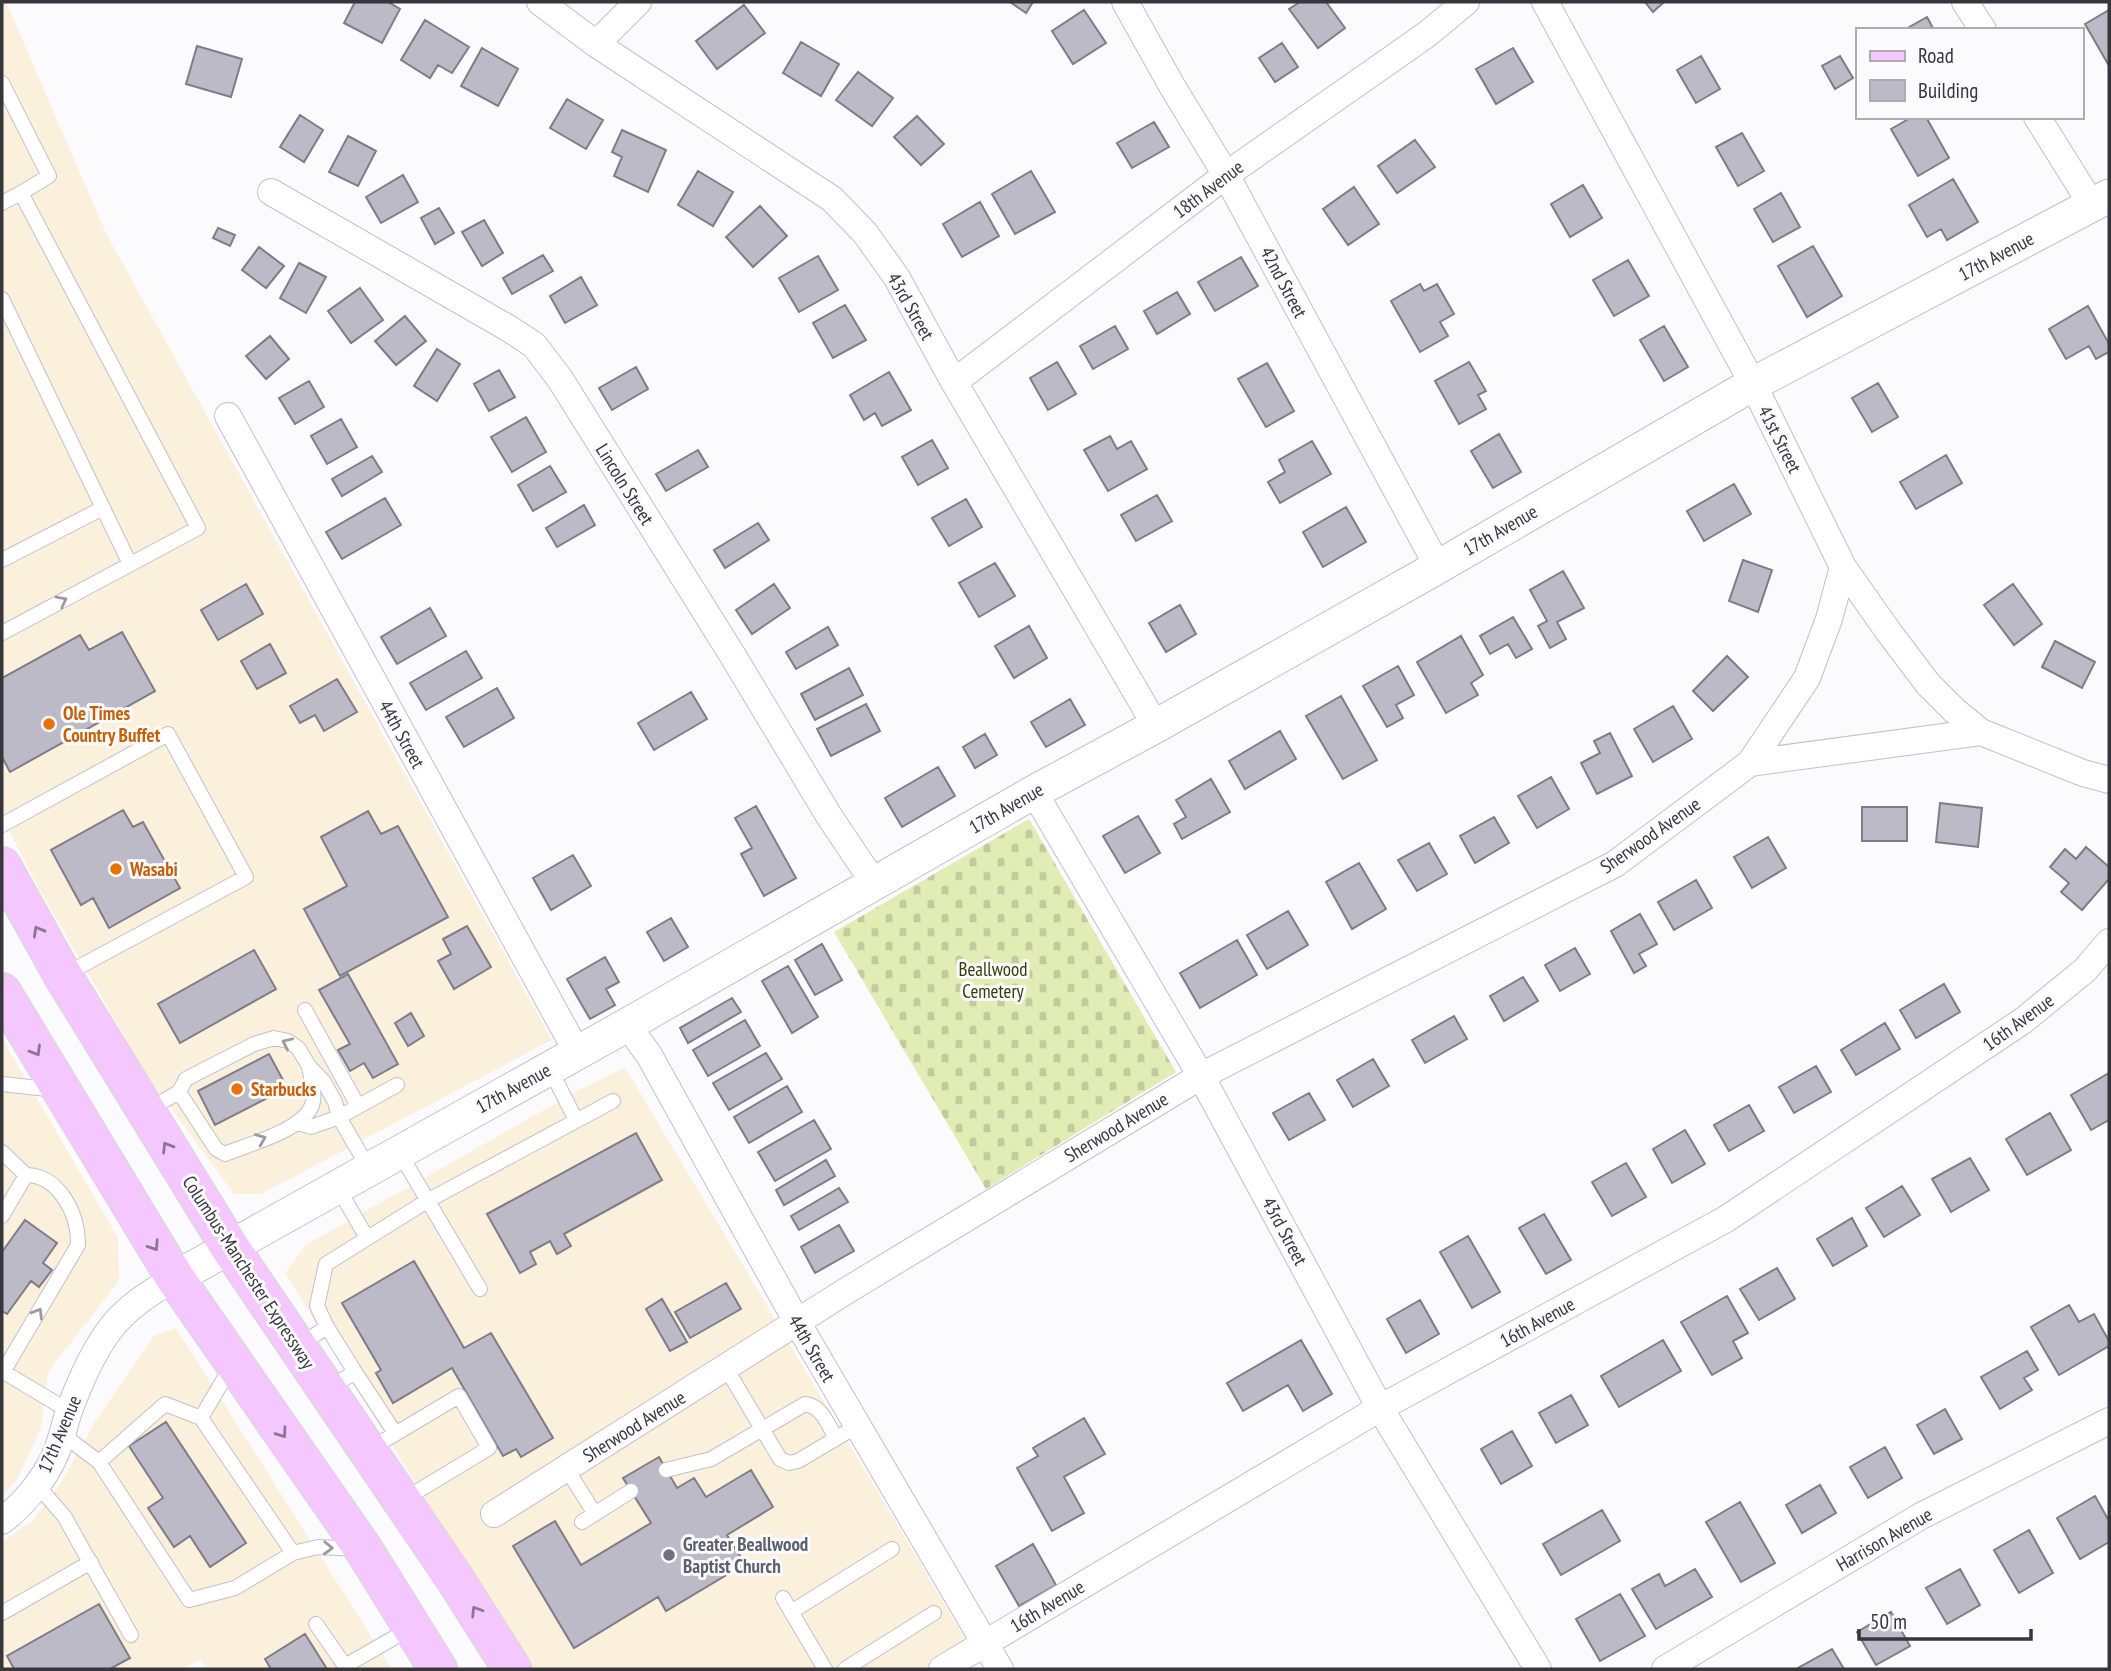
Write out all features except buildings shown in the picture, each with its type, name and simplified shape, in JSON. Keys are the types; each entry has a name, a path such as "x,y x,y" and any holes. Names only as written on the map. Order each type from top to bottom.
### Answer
{"main road":[{"name":"Columbus-Manchester Expressway","path":"2,866 63,976 229,1247 312,1337 381,1442 402,1501 512,1669"},
{"path":"7,1008 174,1278 364,1550 438,1669"}],"street":[{"name":"43rd Street","path":"540,2 596,44 832,199 865,233 897,278 954,382 1156,726"},
{"path":"596,44 638,2"},
{"name":"42nd Street","path":"1125,2 1226,175 1438,567"},
{"name":"18th Avenue","path":"954,382 1226,175 1426,35 1466,2"},
{"name":"41st Street","path":"1545,2 1753,384 1843,567 1888,631 1928,684 1981,732 2083,773 2109,780"},
{"path":"1965,2 1982,28"},
{"path":"2040,119 2101,201"},
{"name":"Lincoln Street","path":"271,192 401,265 534,345 560,379 733,656 829,816 874,883"},
{"name":"17th Avenue","path":"2,1521 37,1485 55,1454 88,1365 109,1330 142,1298 1034,792 1438,567 1753,384 2101,201"},
{"name":"44th Street","path":"228,416 563,1060"},
{"name":"Sherwood Avenue","path":"494,1514 797,1322 1201,1076 1615,863 1750,763 1807,678 1829,619 1843,567"},
{"name":"Sherwood Avenue","path":"1750,763 1981,732"},
{"name":"43rd Street","path":"1034,792 1201,1076 1380,1408 1538,1669"},
{"name":"16th Avenue","path":"942,1669 1380,1408 1726,1219 2024,1020 2085,970 2109,942"},
{"name":"44th Street","path":"626,1025 649,1055 797,1322 846,1432 1000,1669"},
{"name":"Harrison Avenue","path":"1665,1669 1921,1516 2109,1422"}],"lane":[{"path":"2,83 49,176 2,203"},
{"path":"2,633 198,527 21,193"},
{"path":"2,299 130,564"},
{"path":"2,560 103,508"},
{"path":"2,825 168,734 246,877 63,976"},
{"path":"305,1010 358,1106"},
{"path":"146,1112 179,1092 186,1079 254,1044 274,1038 288,1041 298,1048 309,1066 324,1082 339,1116 369,1168"},
{"path":"563,1060 576,1120"},
{"path":"179,1092 216,1149 225,1154 299,1123 311,1110 314,1099 309,1066"},
{"path":"2,1084 60,1091"},
{"path":"299,1123 311,1127 339,1116 397,1085"},
{"path":"312,1337 326,1264 427,1201 612,1101"},
{"path":"2,1152 26,1175 44,1178 69,1206 79,1230 78,1245 2,1372 65,1423 99,1462 190,1600 235,1588 293,1553 318,1547 364,1550"},
{"path":"399,1152 480,1290"},
{"path":"2,1216 26,1175"},
{"path":"337,1186 367,1238"},
{"path":"201,1418 233,1363"},
{"path":"666,1469 711,1459 762,1428 805,1404 813,1405 846,1432 798,1461 780,1459 762,1428 726,1368"},
{"path":"381,1442 458,1396 489,1448 402,1501"},
{"path":"99,1462 165,1404 201,1418 293,1553"},
{"path":"566,1468 595,1514"},
{"path":"37,1485 64,1516 131,1634"},
{"path":"582,1522 631,1491"},
{"path":"791,1612 892,1549"},
{"path":"2,1613 91,1562"},
{"path":"783,1598 825,1669"},
{"path":"845,1669 934,1613"},
{"path":"316,1624 345,1668 412,1627"}],"shaded area":[{"path":"2,2 6,2 107,235 552,1040 261,1194 234,1194 146,1074 38,887 2,817"},
{"path":"2,1038 118,1238 119,1281 48,1372 41,1428 17,1480 2,1495"},
{"path":"625,1067 968,1644 925,1669 531,1669 285,1273 306,1245 579,1090"},
{"path":"176,1328 392,1669 207,1669 201,1659 182,1669 2,1669 2,1542 33,1520 62,1481 94,1423 154,1336"}],"green space":[{"name":"Beallwood Cemetery","path":"1029,819 1176,1072 986,1189 834,932"}],"place":[{"name":"Ole Times Country Buffet","path":"49,724"},
{"name":"Wasabi","path":"116,869"},
{"name":"Starbucks","path":"237,1089"},
{"name":"Greater Beallwood Baptist Church","path":"669,1555"}]}
